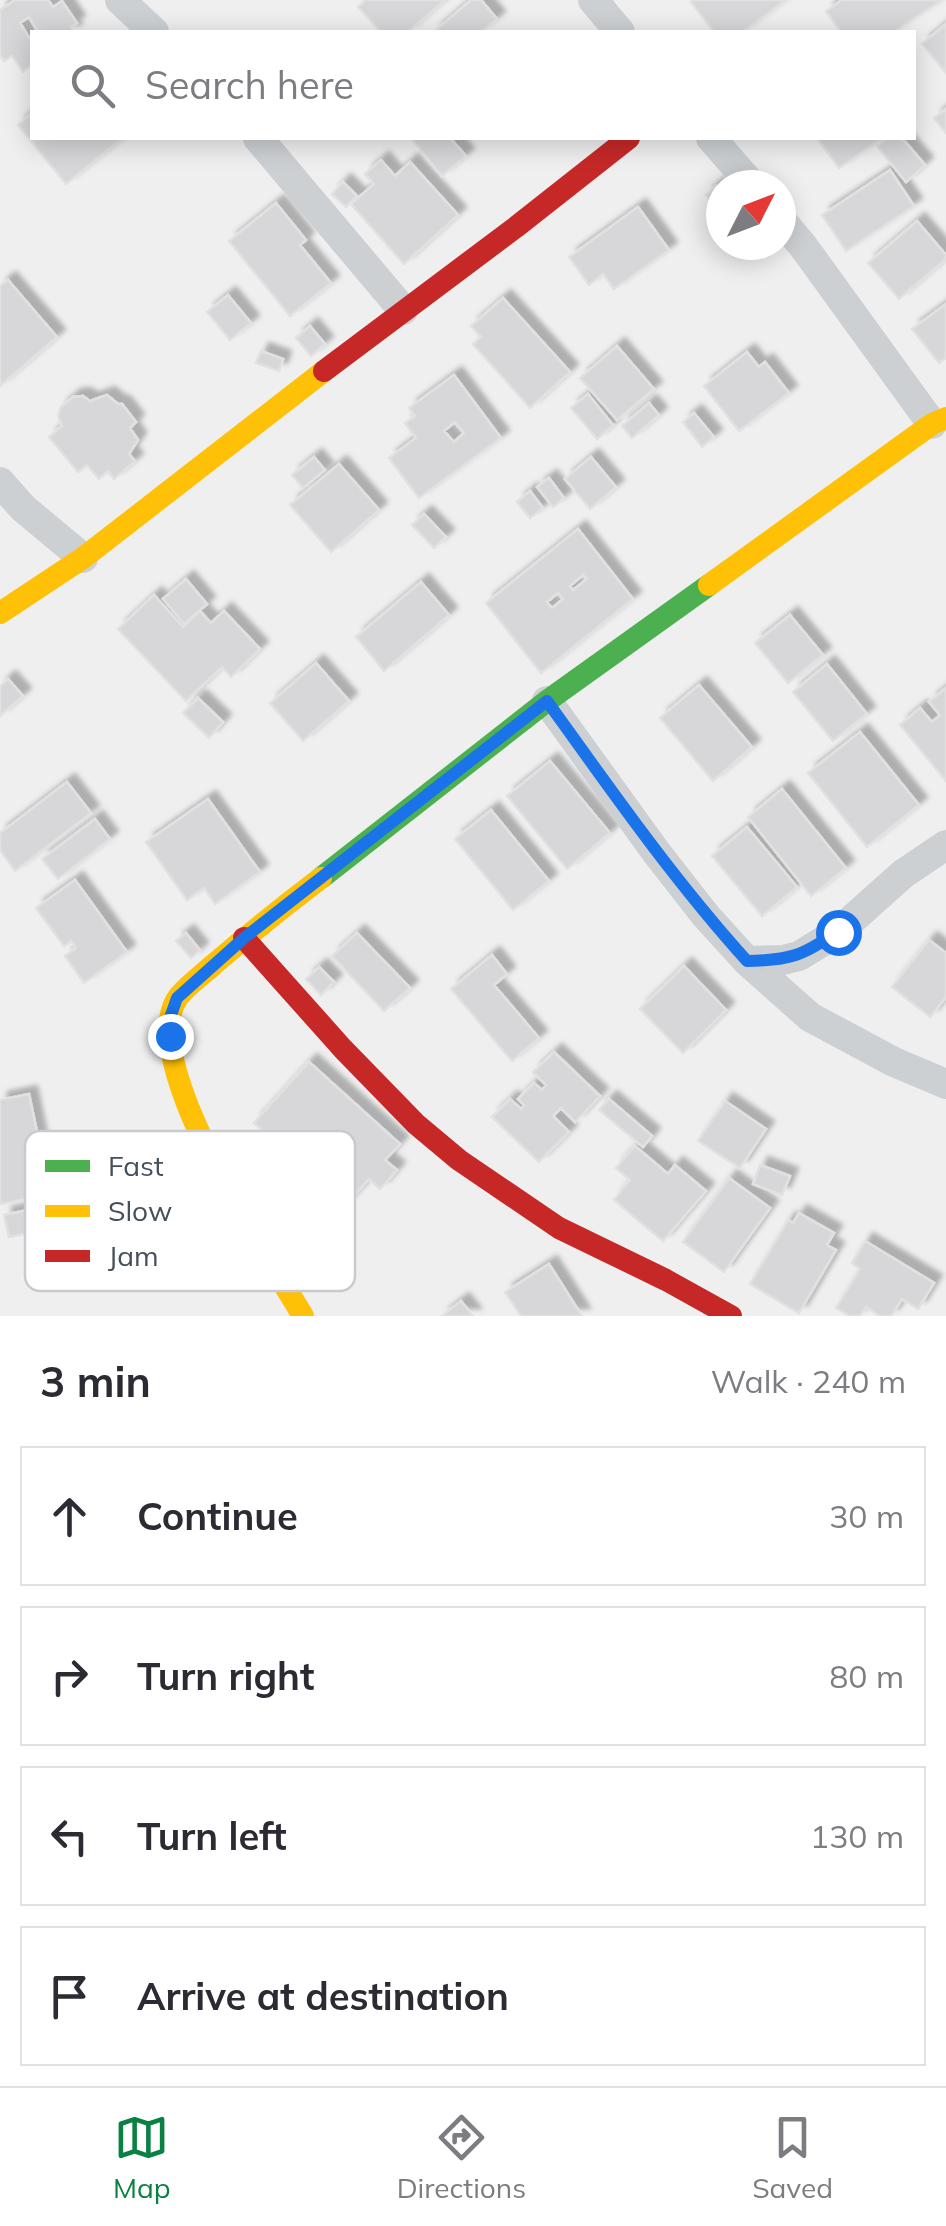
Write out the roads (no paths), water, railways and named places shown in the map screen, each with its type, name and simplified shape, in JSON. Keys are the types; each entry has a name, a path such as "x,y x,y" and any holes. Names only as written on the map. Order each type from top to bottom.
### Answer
{"street":[{"path":"120,0 152,30"},
{"path":"593,0 618,30"},
{"path":"260,140 403,310"},
{"path":"0,613 82,558 626,140"},
{"path":"713,140 739,170"},
{"path":"199,1131 180,1091 170,1036 177,998 244,938 547,701 939,421 796,238"},
{"path":"0,482 23,508 82,558"},
{"path":"547,701 656,852 747,961 810,1017 894,1062 946,1084"},
{"path":"747,961 799,956 838,932 903,874 946,844"},
{"path":"244,938 356,1062 416,1124 458,1160 559,1228 731,1316"},
{"path":"289,1291 304,1316"}]}
